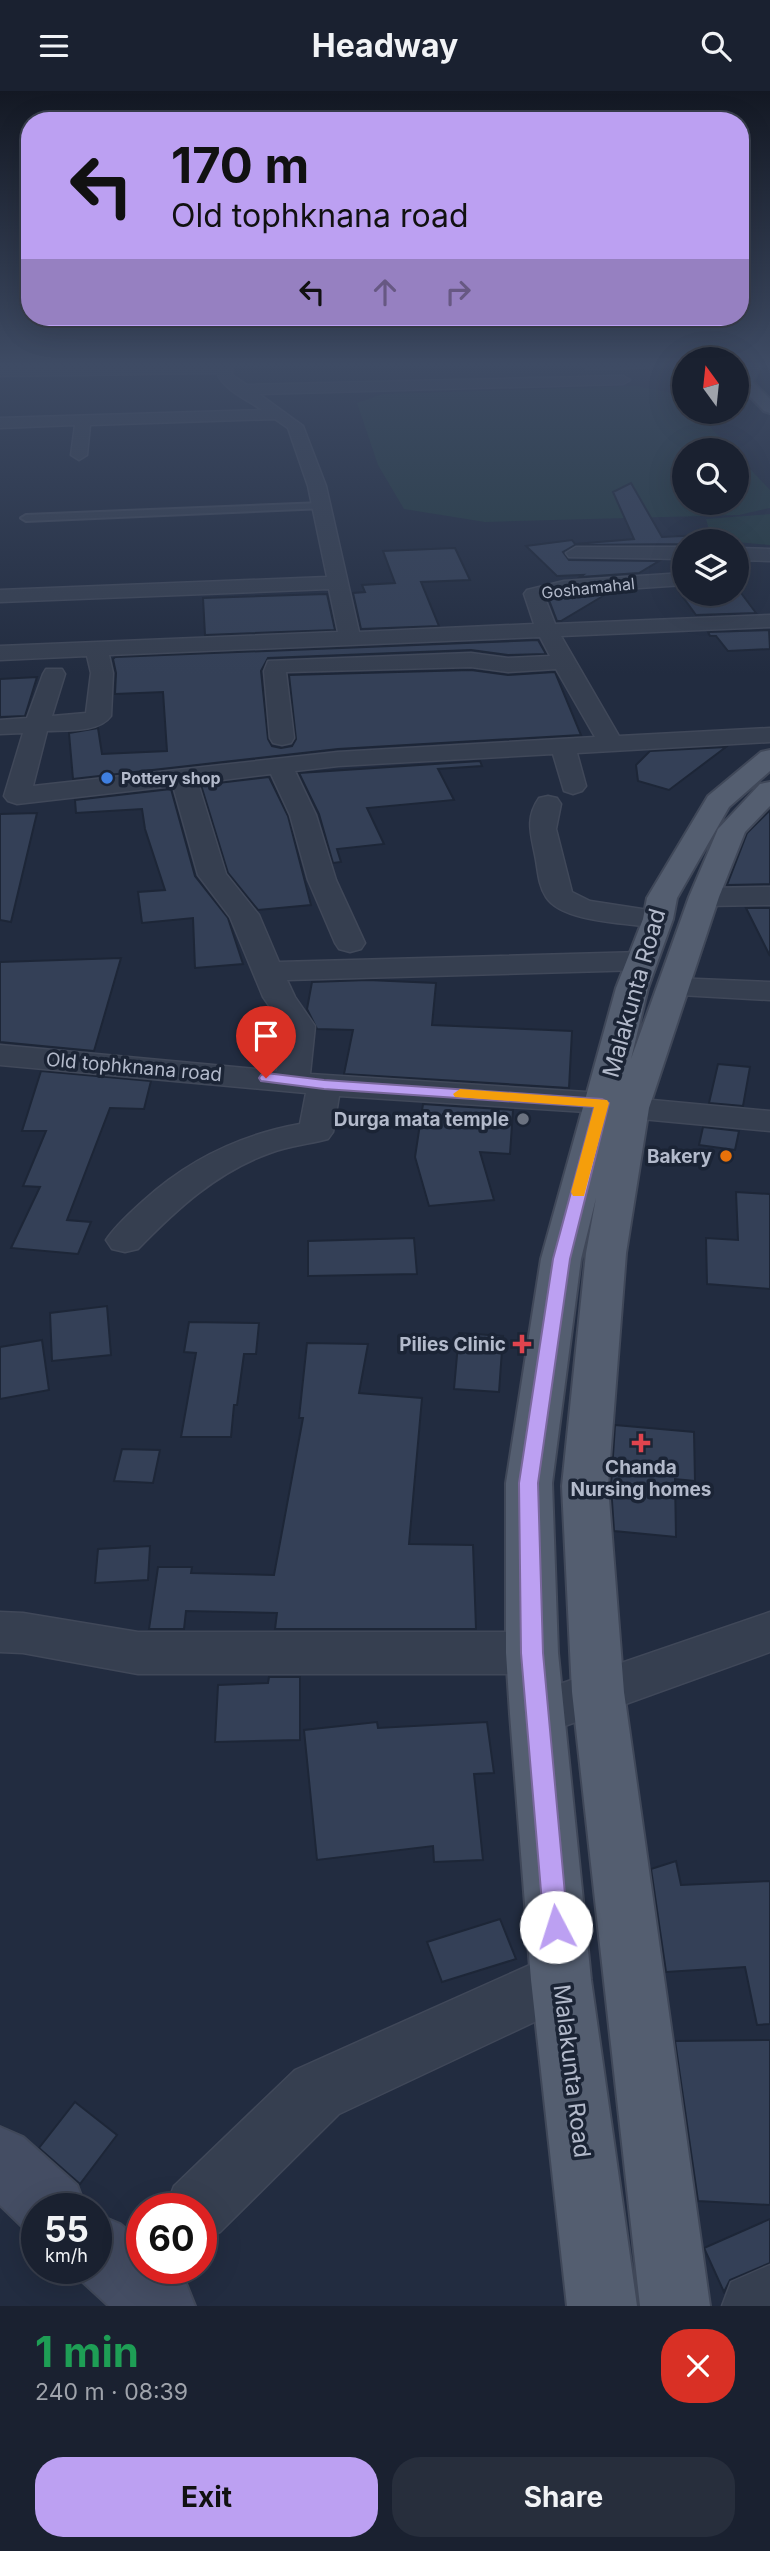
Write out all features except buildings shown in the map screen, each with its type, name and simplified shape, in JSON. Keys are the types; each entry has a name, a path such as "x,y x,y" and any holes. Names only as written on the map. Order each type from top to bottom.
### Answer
{"main road":[{"name":"Malakunta Road","path":"602,2306 561,1980 537,1714 532,1653 528,1483 561,1259 617,1106 632,988 661,906 718,802 770,758"},
{"path":"675,2306 598,1692 585,1486 617,1106 673,987 704,897 732,829 770,790"},
{"path":"661,906 704,897"}],"street":[{"path":"309,466 322,506 350,639"},
{"path":"576,553 672,553"},
{"path":"749,554 770,555"},
{"name":"Goshamahal","path":"610,742 547,630 534,601 534,594 545,590 672,580"},
{"path":"0,596 340,583"},
{"path":"0,653 99,661 350,639 770,621"},
{"path":"282,738 276,666 471,660 498,665 566,662"},
{"path":"27,675 54,674 99,661"},
{"path":"0,727 92,720 99,716 99,661"},
{"path":"54,674 8,797 338,759 610,742 770,736"},
{"path":"563,746 573,786"},
{"path":"280,767 303,815 322,880 350,943"},
{"path":"125,1240 165,1198 225,1156 278,1137 316,1132 299,1026 279,997 244,915 212,875 184,778"},
{"path":"548,804 541,819 559,896 570,905 588,910 632,913 661,906"},
{"path":"704,897 770,896"},
{"path":"269,971 642,961"},
{"path":"673,987 770,991"},
{"name":"Old tophknana road","path":"0,1055 770,1121"},
{"path":"0,1632 23,1633 138,1653 532,1653"},
{"path":"537,1714 770,1632"},
{"path":"213,2193 317,2092 561,1980"},
{"path":"0,2160 36,2193"},
{"path":"755,2306 770,2298"}],"lane":[{"path":"26,518 322,506"}],"green space":[{"path":"379,466 672,466 672,515 739,515 485,522 404,509"},
{"path":"749,468 770,490 770,508 749,513"},
{"path":"770,514 770,545 749,543 749,529 709,529 706,519"}],"slow traffic":[{"path":"460,1094 602,1103 579,1192"}],"place":[{"name":"Pottery shop","path":"107,778"},
{"name":"Durga mata temple","path":"523,1119"},
{"name":"Bakery","path":"726,1156"},
{"name":"Pilies Clinic","path":"522,1344"},
{"name":"Chanda Nursing homes","path":"641,1443"}],"route":[{"path":"266,1078 324,1085 602,1103 561,1259 528,1483 532,1653 556,1927"}]}
